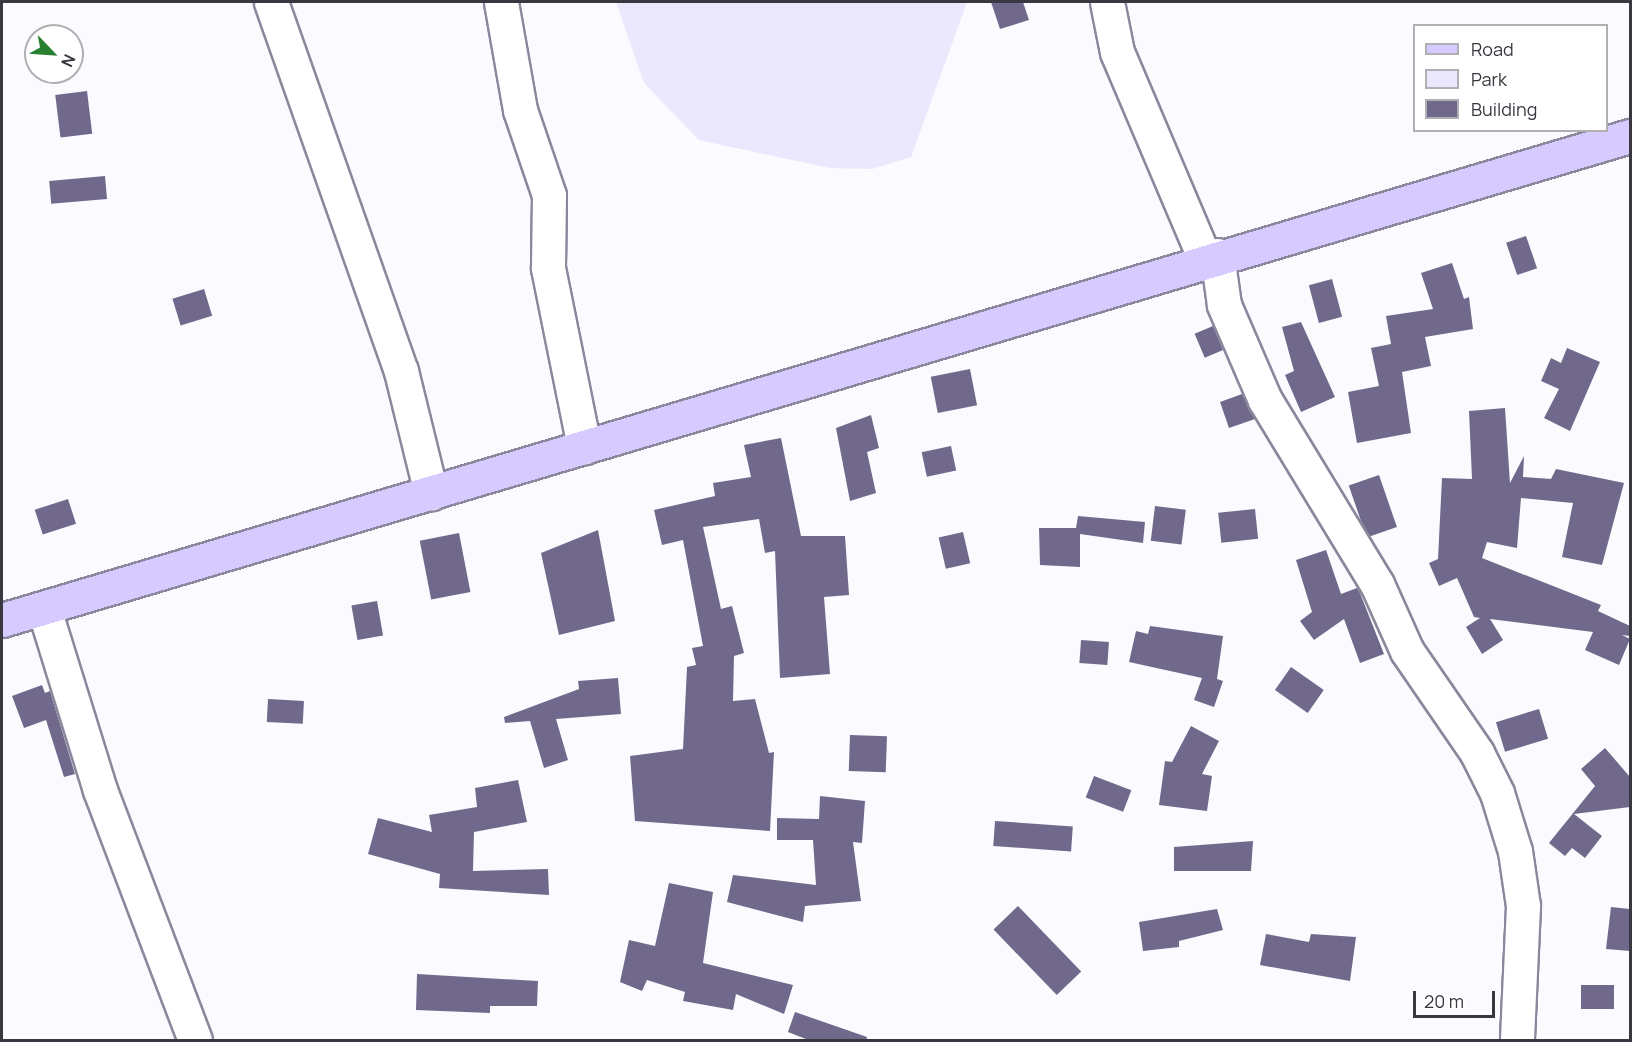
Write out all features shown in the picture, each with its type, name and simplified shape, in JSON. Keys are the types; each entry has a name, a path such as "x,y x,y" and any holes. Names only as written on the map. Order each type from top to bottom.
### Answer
{"main road":[{"path":"2,620 1211,257 1630,136"}],"street":[{"path":"271,2 401,371 431,493"},
{"path":"501,2 520,110 549,195 548,268 584,447"},
{"path":"1107,2 1117,52 1211,257 1224,304 1265,400 1377,585 1407,651 1477,753 1497,793 1515,851 1523,906 1517,1041"},
{"path":"44,609 100,790 195,1041"}],"green space":[{"path":"616,2 967,2 911,157 872,169 830,168 699,140 644,83"}],"building":[{"path":"991,2 1023,2 1029,20 1000,29"},
{"path":"87,91 92,134 60,138 55,95"},
{"path":"105,176 107,199 51,204 49,181"},
{"path":"1526,236 1537,268 1517,275 1506,243"},
{"path":"1452,263 1464,299 1469,297 1473,329 1425,337 1431,366 1402,372 1411,433 1357,443 1348,392 1379,386 1371,348 1391,344 1386,316 1433,309 1421,273"},
{"path":"1332,279 1342,317 1319,323 1309,285"},
{"path":"204,289 212,316 181,325 172,299"},
{"path":"1301,322 1335,397 1301,412 1285,375 1294,371 1282,327"},
{"path":"1213,326 1223,350 1205,358 1195,334"},
{"path":"1567,348 1600,362 1570,431 1544,418 1559,389 1541,381 1551,358 1561,363"},
{"path":"970,369 977,405 938,413 931,377"},
{"path":"1242,394 1255,419 1229,428 1220,402"},
{"path":"1505,408 1510,483 1524,456 1523,477 1551,479 1556,469 1624,483 1602,565 1562,557 1573,503 1521,498 1517,548 1487,542 1482,558 1601,605 1598,611 1630,626 1630,636 1622,635 1630,639 1619,665 1585,650 1593,632 1490,619 1503,640 1482,654 1466,627 1480,618 1474,617 1457,578 1439,586 1429,563 1438,559 1442,478 1472,479 1469,411"},
{"path":"871,415 879,448 867,452 876,493 850,501 836,428"},
{"path":"781,438 801,536 845,536 849,595 824,597 830,674 780,678 775,551 765,553 759,519 703,527 721,609 732,606 744,653 734,656 733,701 755,699 769,753 774,752 770,831 635,821 630,756 683,749 687,667 696,665 692,648 703,646 683,540 662,545 654,510 715,496 713,483 751,477 744,445"},
{"path":"951,446 956,470 927,477 922,452"},
{"path":"1379,475 1397,527 1367,537 1349,485"},
{"path":"68,499 76,524 43,535 35,510"},
{"path":"1155,506 1186,510 1182,545 1151,541"},
{"path":"1255,509 1258,539 1221,543 1218,513"},
{"path":"1078,516 1145,522 1143,543 1080,534 1080,567 1040,565 1039,528 1076,528"},
{"path":"598,530 615,621 559,635 541,553"},
{"path":"963,532 970,563 946,569 939,538"},
{"path":"459,533 470,592 431,600 420,541"},
{"path":"1326,550 1341,594 1357,588 1360,593 1384,654 1360,663 1344,619 1314,640 1300,621 1312,612 1296,560"},
{"path":"377,601 383,635 357,640 351,606"},
{"path":"1150,626 1223,636 1217,679 1223,681 1214,707 1194,700 1202,678 1129,662 1136,631 1148,634"},
{"path":"1081,640 1109,642 1107,665 1079,663"},
{"path":"1291,667 1324,690 1308,713 1275,690"},
{"path":"618,678 621,714 556,719 568,760 544,768 530,721 505,723 504,717 579,689 578,681"},
{"path":"42,685 45,693 50,691 75,774 64,777 46,720 24,728 12,696"},
{"path":"268,699 304,701 303,724 267,722"},
{"path":"1539,709 1548,739 1505,752 1496,722"},
{"path":"1191,726 1219,741 1202,774 1212,776 1207,811 1159,805 1165,761 1172,762"},
{"path":"850,735 887,736 886,772 849,771"},
{"path":"1605,748 1630,777 1630,807 1574,814 1602,836 1585,858 1572,848 1565,856 1549,843 1595,786 1581,769"},
{"path":"1094,776 1131,790 1123,812 1086,797"},
{"path":"518,780 527,822 474,832 473,871 548,869 549,895 439,888 440,874 368,854 378,818 432,832 429,815 477,807 475,788"},
{"path":"820,796 865,801 862,843 853,842 861,901 805,906 803,922 727,902 733,875 816,885 813,840 777,840 777,818 819,819"},
{"path":"995,821 1073,826 1071,851 993,846"},
{"path":"1253,841 1251,871 1174,871 1174,847"},
{"path":"669,883 713,892 703,963 793,985 784,1014 736,994 733,1010 683,1001 685,992 647,980 642,991 620,982 629,940 655,946"},
{"path":"1018,906 1081,971 1057,995 994,930"},
{"path":"1611,907 1630,909 1630,951 1606,949"},
{"path":"1217,909 1223,930 1179,941 1179,947 1143,951 1139,922"},
{"path":"1266,934 1309,942 1311,934 1356,937 1350,981 1260,965"},
{"path":"417,974 538,981 537,1006 490,1006 490,1013 416,1010"},
{"path":"1581,985 1614,985 1614,1009 1581,1009"},
{"path":"795,1012 867,1037 866,1041 811,1041 788,1032"}]}
